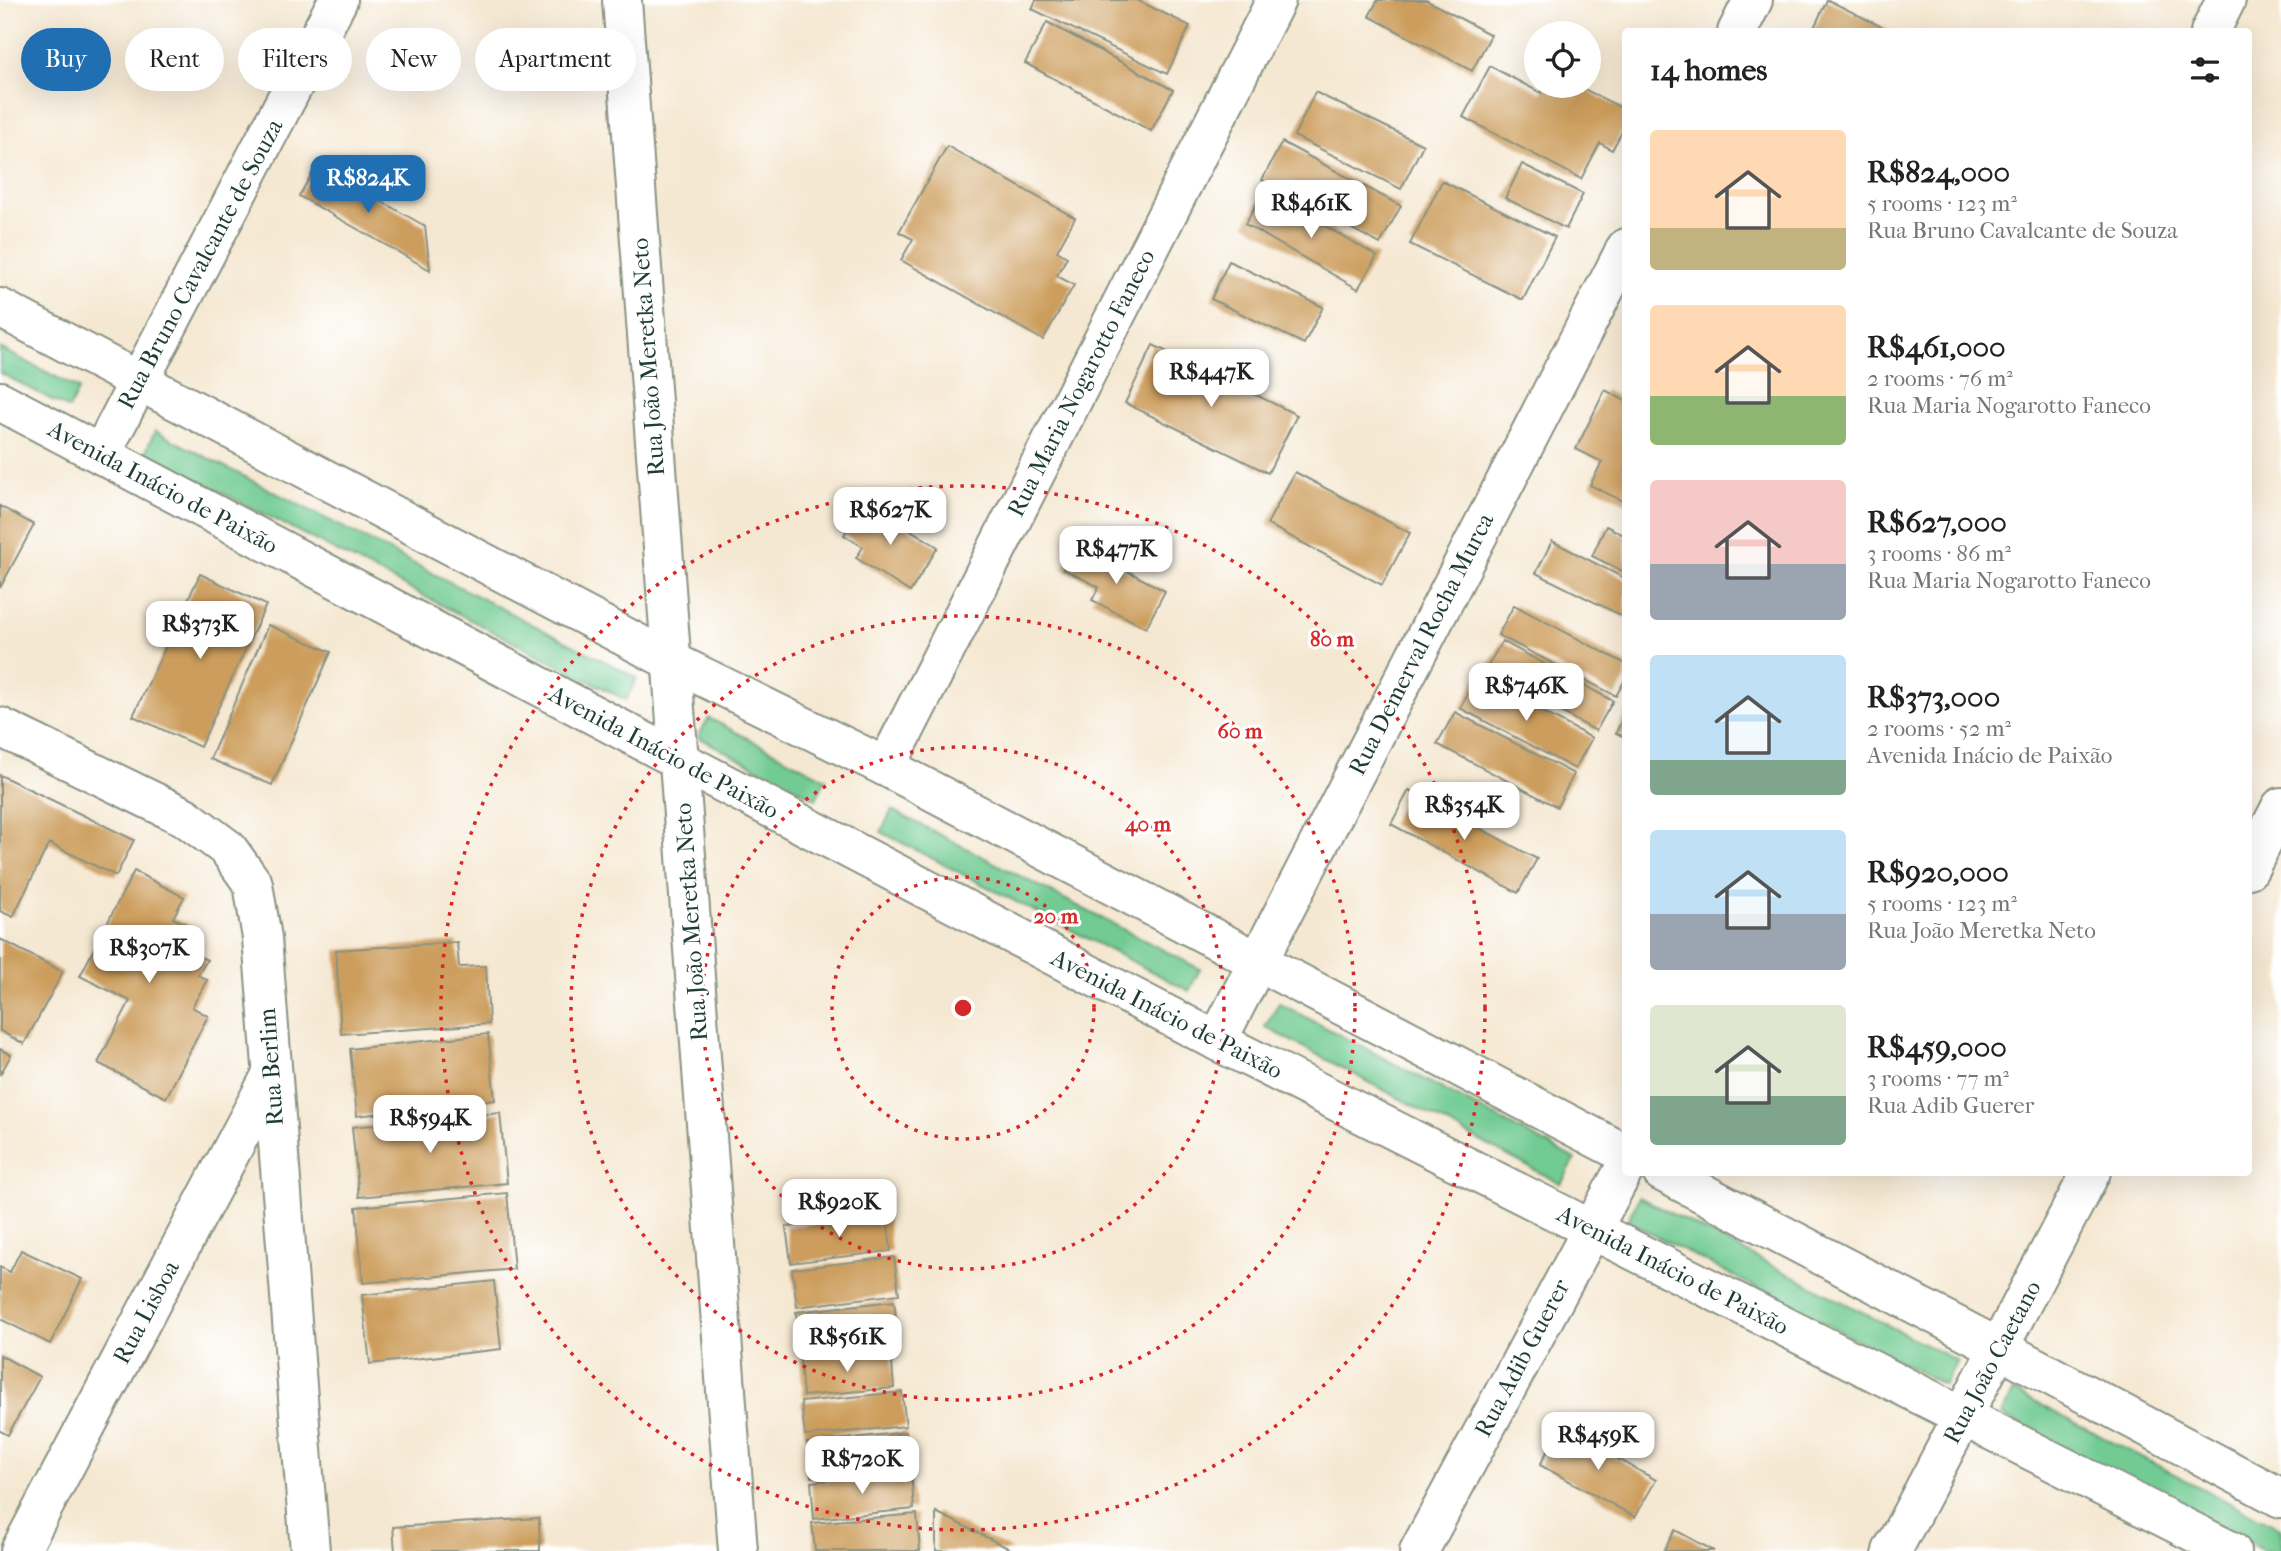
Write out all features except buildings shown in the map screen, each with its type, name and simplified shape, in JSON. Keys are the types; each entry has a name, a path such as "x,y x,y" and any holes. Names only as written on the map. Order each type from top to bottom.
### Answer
{"street":[{"name":"Rua Bruno Cavalcante de Souza","path":"100,454 338,0"},
{"name":"Rua João Meretka Neto","path":"622,0 737,1551"},
{"name":"Rua Maria Nogarotto Faneco","path":"886,767 1276,0"},
{"path":"1739,28 1753,0"},
{"path":"2212,28 2226,0"},
{"name":"Rua Demerval Rocha Murca","path":"1217,1041 1622,256"},
{"path":"0,308 671,661 886,767 1622,1151"},
{"name":"Avenida Inácio de Paixão","path":"0,401 1217,1041 2231,1551"},
{"name":"Rua Berlim","path":"0,727 185,817 228,849 253,884 262,938 310,1551"},
{"path":"2252,863 2281,807"},
{"name":"Rua Lisboa","path":"20,1551 272,1074"},
{"name":"Rua Adib Guerer","path":"1419,1551 1622,1173"},
{"path":"1670,1176 2281,1498"},
{"name":"Rua João Caetano","path":"1892,1551 2089,1176"}],"green space":[{"path":"0,348 79,389 69,409 0,373"},
{"path":"155,431 637,678 626,700 145,453"},
{"path":"709,718 826,779 816,799 698,737"},
{"path":"892,810 1200,969 1189,991 881,832"},
{"path":"1279,1003 1575,1159 1561,1184 1265,1027"},
{"path":"1639,1197 1957,1361 1944,1385 1627,1221"},
{"path":"2013,1391 2281,1529 2281,1551 2264,1551 2001,1415"}]}
